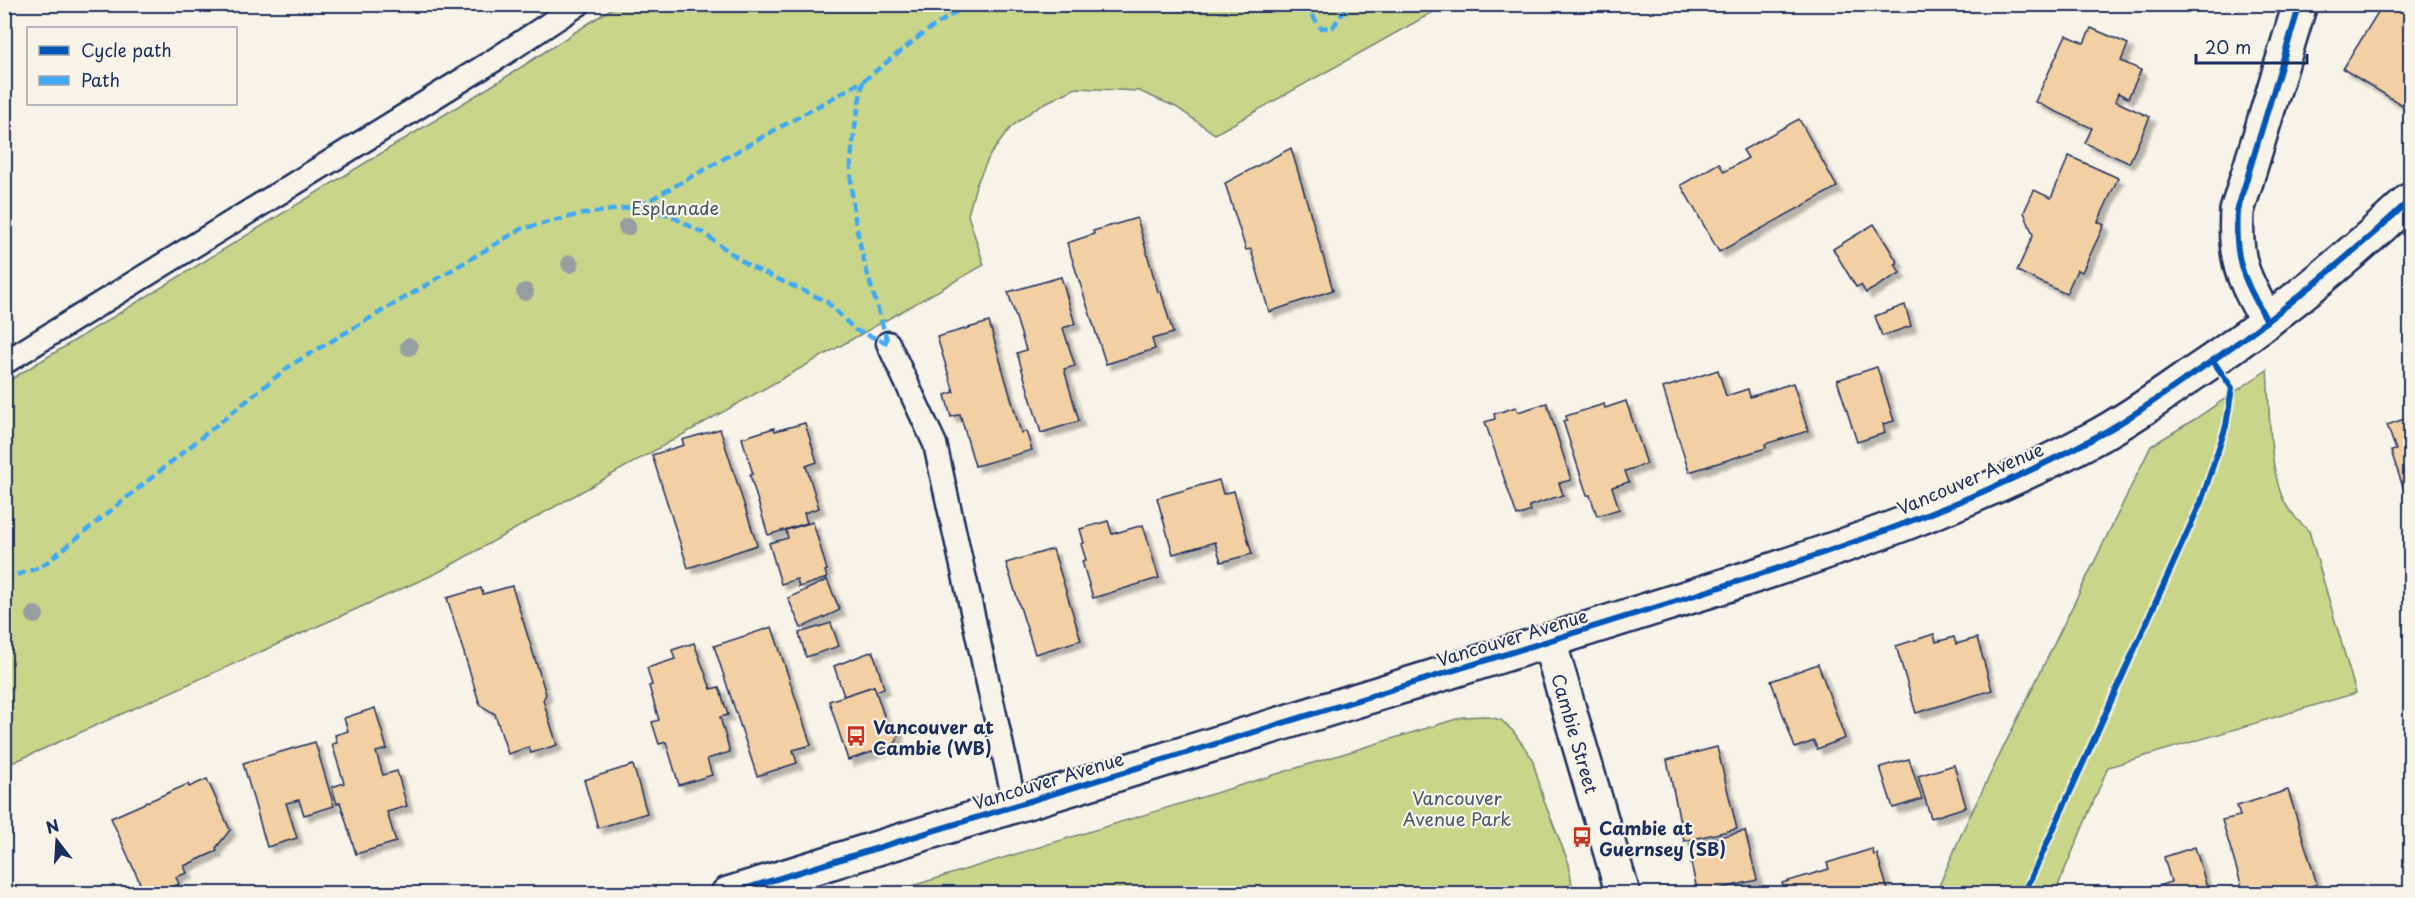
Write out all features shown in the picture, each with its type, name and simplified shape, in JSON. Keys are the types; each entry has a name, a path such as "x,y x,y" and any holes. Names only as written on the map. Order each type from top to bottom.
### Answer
{"street":[{"path":"2267,321 2247,284 2238,258 2237,211 2300,4"},
{"name":"Vancouver Avenue","path":"728,894 1549,641 1783,567 1918,519 2049,461 2097,436 2156,400 2267,321 2349,255 2410,200"},
{"name":"Cambie Street","path":"1549,641 1623,894"}],"lane":[{"path":"4,363 496,59 579,4"},
{"path":"888,343 935,444 1016,805"}],"green space":[{"name":"Esplanade","path":"617,5 1446,5 1215,134 1176,107 1139,91 1076,88 1039,106 1011,127 990,155 976,185 968,215 984,265 437,573 5,766 5,383 506,77"},
{"path":"2267,370 2273,456 2279,489 2290,511 2309,531 2356,693 2108,767 2055,893 1936,893 1964,828 2151,446"},
{"name":"Vancouver Avenue Park","path":"1484,716 1501,720 1513,731 1532,758 1544,801 1569,864 1573,893 889,893 1463,717"}],"building":[{"path":"2383,4 2410,6 2410,91 2402,105 2343,69"},
{"path":"2091,28 2128,44 2121,61 2141,70 2128,98 2118,93 2115,101 2150,117 2129,163 2085,143 2092,128 2035,102 2066,35 2084,43"},
{"path":"1799,119 1837,187 1719,252 1681,185 1719,163 1724,172 1748,158 1743,150"},
{"path":"1291,148 1333,290 1269,312 1251,249 1246,250 1225,183"},
{"path":"2069,156 2118,178 2098,222 2104,225 2082,272 2077,270 2066,294 2017,271 2033,235 2024,212 2034,190 2051,198"},
{"path":"1137,218 1158,292 1161,292 1173,333 1152,339 1155,349 1106,364 1067,243 1094,234 1093,231"},
{"path":"1874,224 1898,263 1895,264 1900,273 1866,293 1861,285 1856,287 1833,249"},
{"path":"1061,277 1075,324 1063,328 1075,366 1064,369 1079,421 1041,433 1017,353 1026,350 1008,292"},
{"path":"1905,305 1911,326 1882,336 1875,316"},
{"path":"989,322 1021,433 1026,431 1032,450 975,466 960,414 951,417 945,395 954,392 937,337"},
{"path":"1877,367 1894,421 1883,424 1885,433 1857,442 1837,380"},
{"path":"1718,370 1726,396 1748,389 1750,397 1793,383 1808,431 1765,444 1766,448 1689,472 1663,388"},
{"path":"1626,401 1647,464 1625,471 1629,482 1612,487 1619,509 1597,516 1590,495 1587,495 1563,421 1567,420 1566,416 1604,404 1605,408"},
{"path":"1547,403 1571,480 1559,483 1563,495 1529,506 1531,511 1517,516 1485,422 1495,419 1494,414 1516,407 1518,412"},
{"path":"2410,417 2410,484 2403,487 2391,451 2396,450 2387,425"},
{"path":"805,423 817,462 806,466 819,508 804,513 807,523 768,535 750,475 753,474 742,438 774,428 775,431"},
{"path":"720,429 757,545 688,568 652,455 684,445 682,440"},
{"path":"1219,480 1223,494 1234,491 1252,554 1221,562 1215,542 1173,554 1157,498"},
{"path":"1108,521 1112,534 1143,525 1159,578 1093,598 1082,561 1086,560 1081,544 1084,543 1080,529"},
{"path":"813,522 827,570 825,571 827,578 799,587 797,579 781,584 769,543 788,538 786,530"},
{"path":"2410,545 2410,584 2405,546"},
{"path":"1053,549 1081,640 1035,654 1006,563"},
{"path":"827,580 840,610 801,628 788,598"},
{"path":"512,586 546,694 543,700 557,745 531,753 529,747 508,754 495,714 480,705 447,598 481,588 483,594"},
{"path":"831,623 839,646 806,657 799,633"},
{"path":"772,627 811,745 793,750 797,763 757,776 714,646"},
{"path":"1934,634 1936,642 1954,637 1956,644 1977,638 1992,690 1916,713 1896,646"},
{"path":"694,643 711,689 719,687 728,715 720,717 730,752 707,759 712,775 679,785 666,742 659,744 652,722 659,720 649,686 652,685 647,668 675,659 672,650"},
{"path":"873,651 884,688 876,691 874,686 844,696 834,666"},
{"path":"1818,664 1845,738 1817,749 1814,741 1795,748 1771,681"},
{"path":"874,686 887,725 895,727 898,732 897,741 893,745 848,760 829,701"},
{"path":"375,708 387,749 376,752 383,775 397,771 407,806 387,812 396,842 356,854 340,802 337,804 332,787 344,783 332,744 337,743 335,735 348,731 344,718"},
{"path":"315,742 334,806 304,815 299,800 286,803 297,838 267,847 243,763"},
{"path":"1717,747 1737,829 1684,841 1667,760"},
{"path":"1909,759 1922,799 1893,808 1880,767"},
{"path":"633,765 647,813 598,828 584,780"},
{"path":"1954,765 1966,807 1931,818 1918,776"},
{"path":"207,779 230,830 216,848 217,851 184,866 187,873 176,877 179,884 156,894 137,894 134,886 140,883 111,818 188,784 189,787"},
{"path":"2288,790 2317,884 2286,894 2244,894 2222,820 2240,816 2237,806"},
{"path":"1745,831 1757,880 1698,894 1691,863 1694,862 1690,844"},
{"path":"2195,847 2209,894 2131,894 2171,882 2164,857"},
{"path":"1872,849 1874,855 1877,854 1889,894 1785,894 1782,883 1829,869 1827,863"},
{"path":"64,888 65,894 45,894"}],"marked path":[{"path":"639,206 863,81 925,32 968,4"},
{"path":"1304,4 1321,28 1333,27 1349,4"},
{"path":"863,81 853,142 851,186 862,254 888,343"},
{"path":"4,579 41,567 291,365 521,229 577,215 639,206 669,215 703,233 749,266 826,301 855,330 888,343"}],"cycle path":[{"path":"2267,321 2242,269 2237,244 2237,211 2300,4"},
{"path":"728,894 1708,591 1856,542 1953,504 2048,462 2141,410 2274,316 2357,248 2410,200"},
{"path":"2024,894 2201,502 2226,426 2232,388 2213,361"}],"place":[{"name":"Vancouver at Cambie (WB)","path":"856,736"},
{"name":"Cambie at Guernsey (SB)","path":"1582,837"}]}
